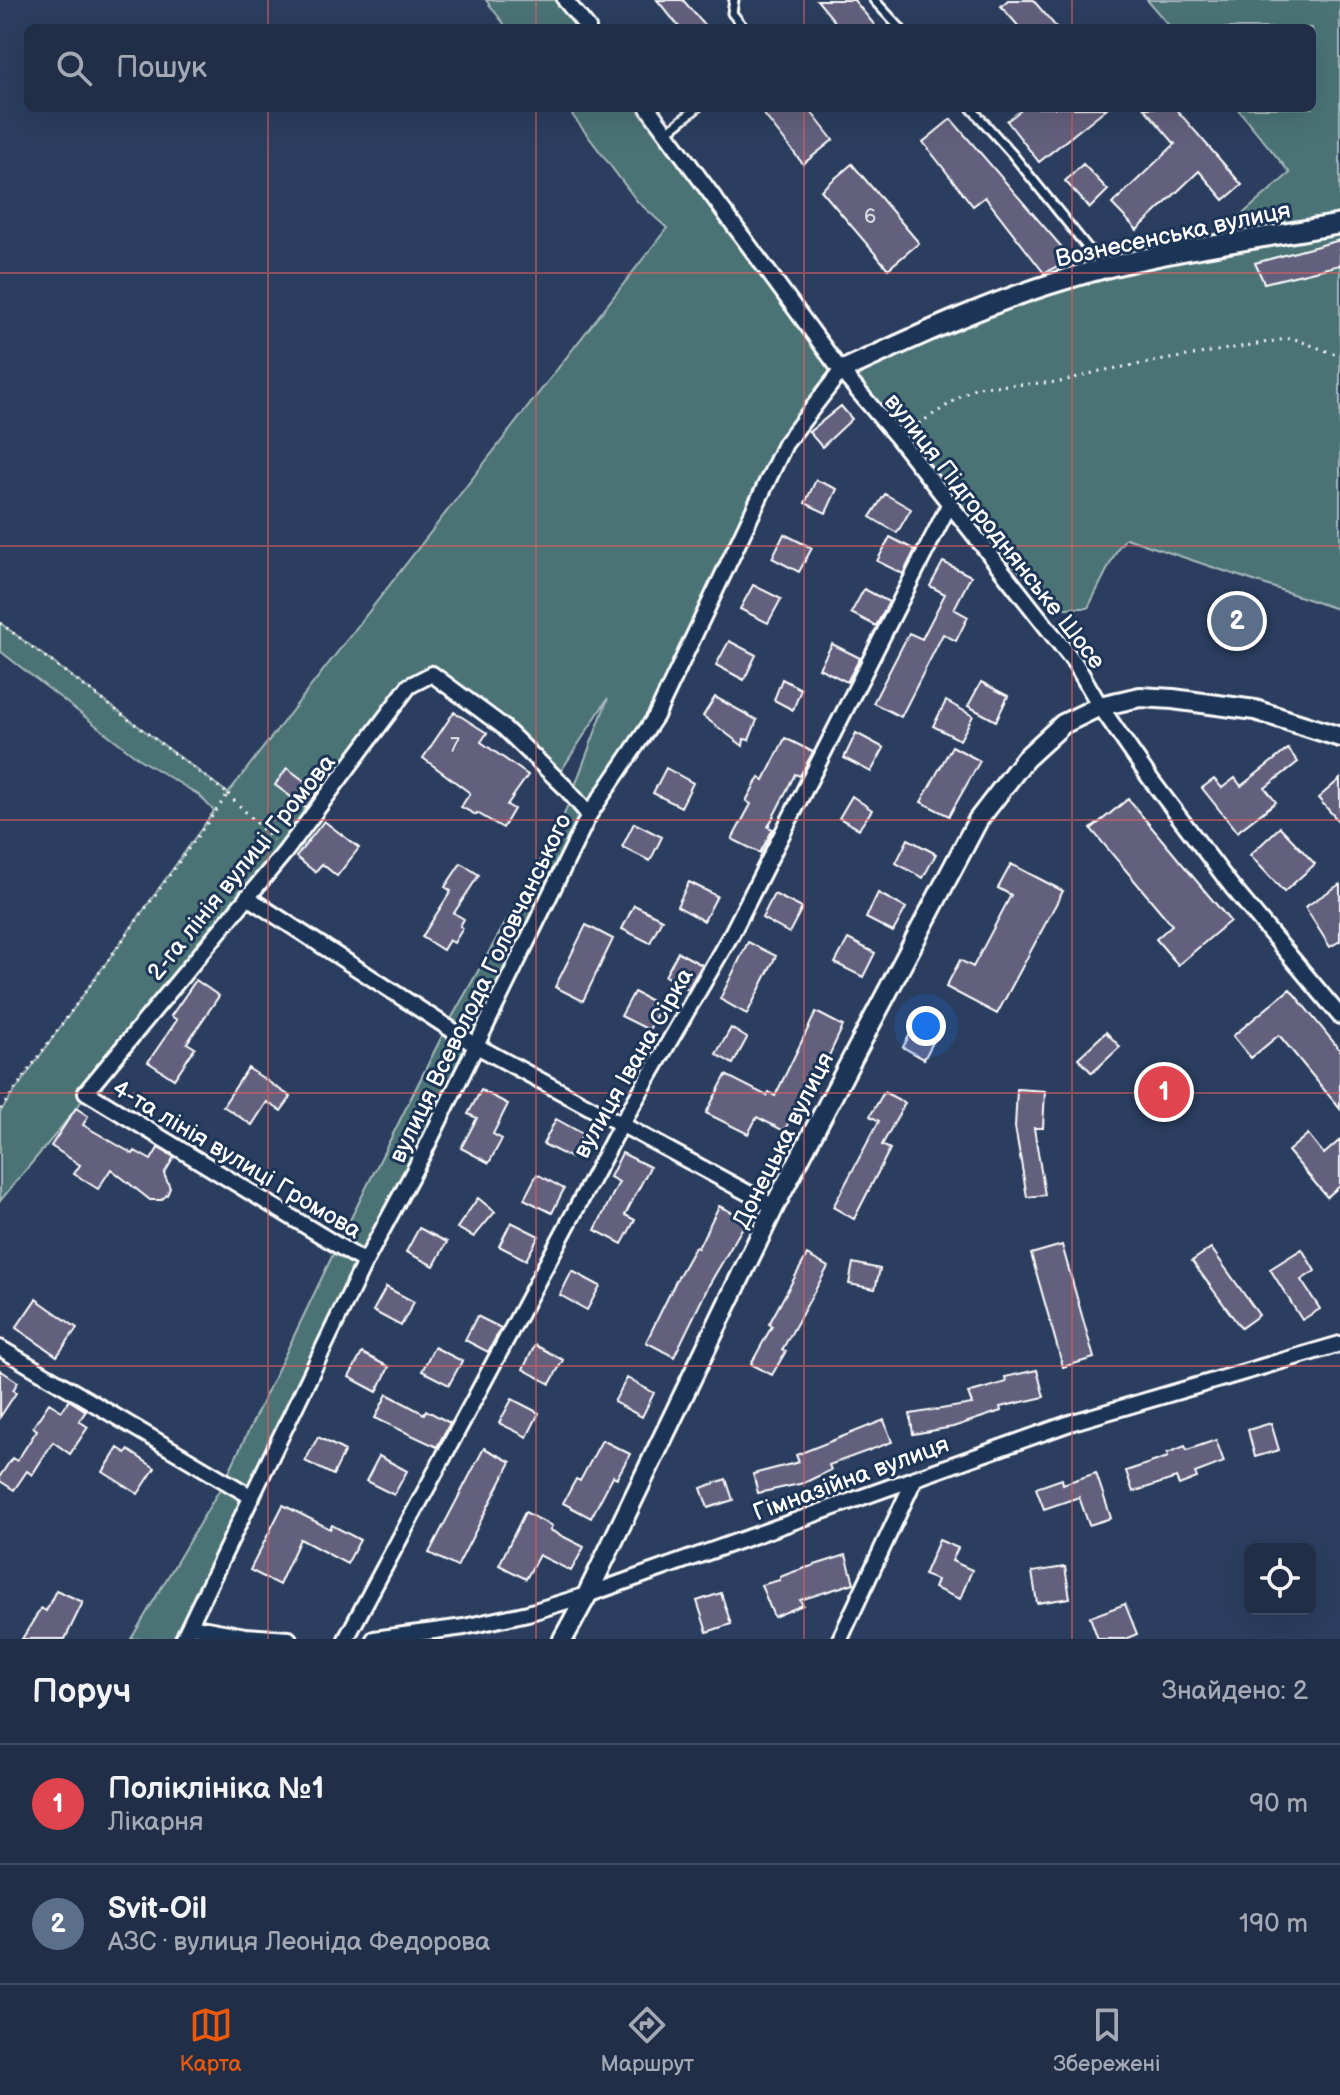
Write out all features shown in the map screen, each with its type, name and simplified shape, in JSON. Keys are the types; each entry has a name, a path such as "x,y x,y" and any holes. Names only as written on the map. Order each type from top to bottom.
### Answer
{"street":[{"path":"571,2 585,24"},
{"name":"вулиця Підгороднянське Шосе","path":"651,112 841,371 897,437 1075,663 1100,706 1149,777 1232,887 1340,1016"},
{"name":"Вознесенська вулиця","path":"841,371 1003,300 1105,269 1340,224"},
{"name":"вулиця Всеволода Головчанського","path":"187,1633 365,1262 424,1152 589,815 656,716 785,444 841,371"},
{"name":"вулиця Івана Сірка","path":"346,1639 621,1125 732,933 949,505"},
{"name":"2-га лінія вулиці Громова","path":"86,1092 285,852 409,686 432,674 501,725 565,787 589,815"},
{"name":"Донецька вулиця","path":"563,1639 774,1207 978,820 1025,759 1063,724 1100,706 1140,697 1255,710 1340,737"},
{"path":"247,897 475,1045 774,1207"},
{"name":"4-та лінія вулиці Громова","path":"86,1092 365,1262"},
{"name":"Гімназійна вулиця","path":"374,1639 464,1627 528,1613 587,1595 1073,1422 1340,1344"},
{"path":"0,1348 252,1497"},
{"path":"840,1639 915,1478"},
{"path":"187,1633 289,1639"}],"lane":[{"path":"734,0 732,13 741,24"},
{"path":"874,0 896,24"},
{"path":"667,132 692,112"},
{"path":"975,112 1105,269"}],"path":[{"path":"897,437 976,387 1060,382 1100,371 1292,338 1340,356"},
{"path":"0,623 228,794 285,852"},
{"path":"0,1110 228,794"}],"green space":[{"path":"486,0 565,0 585,24 504,24"},
{"path":"1147,0 1340,0 1340,610 1126,538 1088,608 1058,608 949,505 841,371 1003,300 1202,249 1290,173 1240,112 1316,112 1316,24 1168,24"},
{"path":"570,112 651,112 841,371 785,444 656,716 589,815 183,1639 131,1639 224,1482 447,1026 559,828 608,698 561,771 433,675 409,686 0,1201 0,1112 214,811 199,795 142,761 0,651 0,623 228,793 667,228 637,201"}],"building":[{"path":"657,0 683,0 704,24 677,24"},
{"path":"817,0 854,0 874,24 837,24"},
{"path":"1008,0 1033,0 1054,24 1017,24 1001,6"},
{"path":"762,112 811,112 833,140 803,164"},
{"path":"1019,112 1102,112 1039,162 1007,121"},
{"path":"1147,112 1178,112 1242,185 1224,200 1199,171 1137,230 1112,204 1175,144"},
{"path":"951,119 1072,259 1044,273 985,197 973,206 923,142"},
{"path":"852,164 919,243 888,269 821,190"},
{"path":"1083,164 1108,190 1090,208 1065,181"},
{"path":"1340,240 1340,265 1264,283 1255,263"},
{"path":"841,406 852,419 822,447 809,432"},
{"path":"816,480 837,489 826,513 805,503"},
{"path":"885,494 911,509 897,533 870,517"},
{"path":"784,534 812,548 799,572 772,558"},
{"path":"890,537 915,550 903,574 877,561"},
{"path":"943,562 971,576 954,609 968,617 956,641 943,634 901,717 873,703 909,633 922,639 945,594 930,586"},
{"path":"753,585 781,599 768,623 740,609"},
{"path":"864,589 889,602 876,626 851,613"},
{"path":"729,641 756,655 744,680 716,665"},
{"path":"832,644 860,658 847,682 819,668"},
{"path":"782,679 801,689 793,710 774,700"},
{"path":"981,682 1008,696 996,721 968,706"},
{"path":"715,697 757,720 749,740 744,739 743,746 703,716"},
{"path":"946,701 973,716 960,740 933,726"},
{"path":"454,712 487,733 481,742 528,775 507,805 514,809 503,828 461,807 470,793 423,758"},
{"path":"856,733 884,748 871,772 844,758"},
{"path":"785,738 813,752 800,776 795,774 768,827 773,829 760,853 732,839 751,804 746,801 759,777 764,780"},
{"path":"952,746 980,761 949,816 921,802"},
{"path":"1288,749 1298,762 1265,788 1276,802 1237,832 1202,788 1214,779 1222,788 1235,778 1241,786"},
{"path":"287,768 318,791 306,808 275,785"},
{"path":"666,768 693,783 681,807 653,793"},
{"path":"1340,779 1340,823 1318,798"},
{"path":"852,796 872,810 859,829 839,818"},
{"path":"1128,799 1230,921 1178,965 1156,939 1172,925 1091,829"},
{"path":"324,821 359,848 337,876 322,864 315,872 296,857"},
{"path":"634,823 662,837 650,861 622,847"},
{"path":"1280,827 1315,864 1284,892 1250,855"},
{"path":"908,839 936,854 923,878 896,863"},
{"path":"461,863 479,875 454,913 464,919 460,926 463,928 454,943 449,940 443,950 422,937 451,891 445,887"},
{"path":"1011,864 1063,891 997,1014 946,987 960,960 973,967 1011,895 998,888"},
{"path":"689,882 717,896 704,921 677,906"},
{"path":"1340,884 1340,941 1330,947 1305,907"},
{"path":"878,893 906,908 893,932 866,918"},
{"path":"774,894 802,908 789,933 762,918"},
{"path":"634,905 662,919 650,943 622,929"},
{"path":"586,925 613,939 583,1001 555,987"},
{"path":"848,939 875,953 863,977 835,963"},
{"path":"748,942 776,956 747,1014 720,999"},
{"path":"678,952 702,965 688,989 665,976"},
{"path":"196,980 219,996 187,1043 195,1048 174,1079 148,1062 177,1020 171,1016"},
{"path":"1290,989 1340,1050 1340,1109 1279,1035 1251,1058 1233,1036"},
{"path":"634,992 661,1006 649,1030 621,1016"},
{"path":"816,1012 843,1026 810,1096 804,1093 784,1131 757,1117 748,1134 706,1113 726,1075 767,1096 769,1092 775,1096"},
{"path":"916,1023 937,1035 924,1059 903,1047"},
{"path":"731,1028 747,1038 733,1064 716,1054"},
{"path":"1106,1032 1120,1047 1092,1073 1078,1058"},
{"path":"248,1068 291,1097 281,1111 267,1102 252,1125 223,1106"},
{"path":"1017,1089 1045,1091 1043,1128 1034,1128 1045,1195 1027,1197 1015,1127"},
{"path":"481,1090 508,1104 493,1134 502,1139 489,1163 461,1148 477,1118 468,1114"},
{"path":"884,1092 905,1103 882,1145 890,1149 854,1219 833,1207 879,1121 870,1116"},
{"path":"76,1108 88,1116 83,1125 133,1154 135,1151 151,1160 158,1148 174,1157 164,1174 170,1188 167,1195 161,1200 150,1200 111,1169 98,1189 74,1174 80,1165 51,1146"},
{"path":"556,1119 583,1134 571,1158 543,1144"},
{"path":"1308,1134 1324,1154 1340,1140 1340,1186 1327,1197 1288,1151"},
{"path":"622,1153 650,1167 625,1215 635,1220 622,1244 595,1230 619,1182 610,1177"},
{"path":"537,1174 564,1189 552,1213 524,1199"},
{"path":"478,1198 495,1212 474,1237 457,1228"},
{"path":"719,1206 747,1220 709,1285 674,1357 646,1342 677,1279 695,1247 698,1248"},
{"path":"511,1222 539,1236 526,1260 499,1246"},
{"path":"419,1228 447,1242 434,1266 406,1252"},
{"path":"1062,1245 1094,1358 1063,1367 1031,1254"},
{"path":"1211,1248 1259,1315 1241,1328 1192,1261"},
{"path":"1302,1249 1315,1271 1301,1280 1320,1309 1302,1320 1270,1269"},
{"path":"807,1255 828,1267 782,1350 786,1351 772,1375 751,1364"},
{"path":"853,1263 880,1269 875,1289 849,1284"},
{"path":"572,1271 600,1286 587,1310 560,1295"},
{"path":"386,1287 414,1302 401,1326 373,1311"},
{"path":"36,1299 77,1328 57,1356 16,1328"},
{"path":"477,1316 501,1328 488,1352 465,1340"},
{"path":"535,1345 563,1360 550,1384 523,1369"},
{"path":"434,1347 462,1361 449,1385 422,1371"},
{"path":"362,1353 389,1367 377,1392 349,1377"},
{"path":"0,1370 18,1382 13,1390 16,1393 0,1417"},
{"path":"1037,1370 1044,1397 1000,1407 1001,1411 953,1427 913,1434 910,1414 972,1404 968,1393 1006,1382 1005,1377"},
{"path":"627,1378 654,1393 642,1417 614,1402"},
{"path":"387,1394 424,1414 426,1410 450,1423 437,1447 375,1418"},
{"path":"512,1399 539,1413 527,1437 499,1423"},
{"path":"69,1400 86,1411 79,1421 88,1427 70,1454 53,1442 32,1475 27,1471 14,1490 0,1481 12,1458 17,1461 37,1430 33,1427 49,1403 62,1411"},
{"path":"884,1420 892,1442 829,1465 831,1470 804,1483 758,1493 753,1474 799,1462 796,1455"},
{"path":"1271,1423 1279,1450 1255,1457 1248,1430"},
{"path":"318,1437 345,1451 333,1475 305,1461"},
{"path":"602,1440 630,1454 617,1478 613,1476 591,1518 563,1503 576,1479 580,1481"},
{"path":"1216,1440 1224,1462 1195,1473 1197,1478 1179,1485 1176,1478 1133,1492 1126,1471 1168,1457 1167,1453 1185,1446 1187,1450"},
{"path":"118,1448 126,1453 128,1450 155,1468 138,1494 103,1472"},
{"path":"484,1448 511,1462 457,1567 429,1553"},
{"path":"379,1456 407,1471 394,1495 366,1481"},
{"path":"1096,1473 1111,1518 1089,1525 1079,1497 1044,1509 1036,1488 1062,1479 1063,1484"},
{"path":"726,1479 733,1500 708,1508 701,1488"},
{"path":"283,1505 330,1529 332,1525 360,1540 347,1564 300,1539 279,1585 250,1570"},
{"path":"525,1512 552,1526 550,1530 584,1547 571,1571 539,1555 526,1579 499,1565"},
{"path":"939,1540 958,1548 952,1561 972,1570 960,1599 934,1588 937,1580 924,1575"},
{"path":"846,1555 854,1583 800,1600 803,1605 774,1617 761,1585"},
{"path":"1065,1567 1070,1598 1037,1603 1032,1572"},
{"path":"56,1590 83,1602 65,1639 22,1639 41,1608 46,1611"},
{"path":"721,1593 731,1624 707,1632 697,1601"},
{"path":"1125,1604 1137,1634 1125,1639 1098,1639 1090,1617"}],"place":[{"name":"Svit-Oil","path":"1237,621"},
{"name":"Поліклініка №1","path":"1164,1092"}]}
